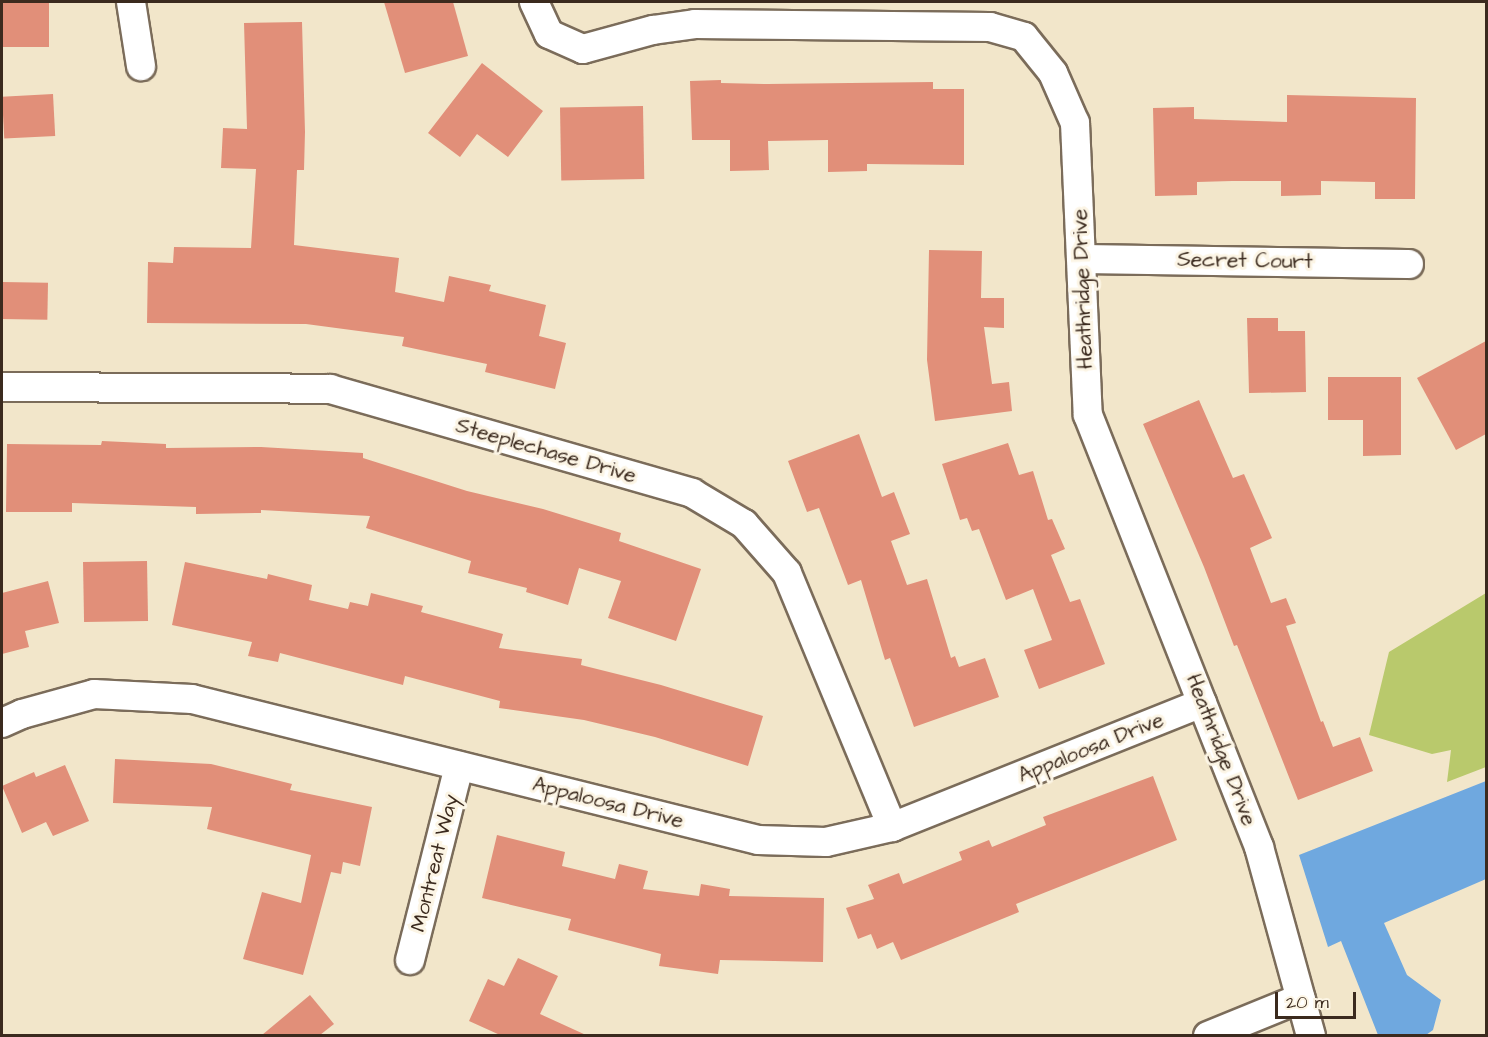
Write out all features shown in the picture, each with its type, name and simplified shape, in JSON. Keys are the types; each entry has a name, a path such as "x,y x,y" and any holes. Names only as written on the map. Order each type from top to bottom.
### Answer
{"street":[{"path":"130,2 141,66"},
{"name":"Heathridge Drive","path":"534,2 549,34 583,49 653,30 695,24 990,27 1024,37 1053,73 1075,123 1088,415 1259,847 1311,1035"},
{"name":"Secret Court","path":"1082,259 1409,264"},
{"name":"Steeplechase Drive","path":"2,387 330,389 692,493 744,524 787,573 892,827"},
{"name":"Appaloosa Drive","path":"2,723 22,714 94,694 192,699 758,840 826,842 892,827 1202,703"},
{"name":"Montreat Way","path":"410,960 459,766"},
{"path":"1208,1035 1301,998"}],"green space":[{"path":"1486,593 1486,767 1447,782 1451,750 1432,754 1369,735 1389,652"}],"water":[{"path":"1486,781 1486,879 1384,923 1407,975 1441,1000 1433,1030 1426,1035 1378,1035 1341,941 1328,947 1299,855"}],"building":[{"path":"2,2 49,2 49,47 2,47"},
{"path":"384,2 453,2 468,56 405,73"},
{"path":"302,22 304,170 297,170 294,245 399,258 395,292 444,302 449,276 491,285 489,291 546,305 539,336 566,343 555,389 485,372 487,364 402,346 404,337 306,324 147,323 148,262 173,263 174,247 251,248 256,169 221,168 223,128 247,129 244,23"},
{"path":"482,63 543,111 508,157 477,134 460,157 428,133"},
{"path":"721,80 721,83 767,84 933,82 933,89 964,89 964,165 867,164 867,171 828,172 828,140 768,141 769,170 730,171 730,140 692,140 690,81"},
{"path":"53,94 55,136 4,139 2,97"},
{"path":"1287,95 1416,98 1415,199 1375,199 1375,182 1321,181 1321,195 1281,196 1281,181 1232,181 1197,182 1197,195 1155,196 1153,108 1194,107 1194,119 1287,122"},
{"path":"643,106 644,179 561,180 560,107"},
{"path":"929,250 982,251 981,298 1004,298 1004,328 984,327 992,384 1009,382 1012,411 935,421 927,360"},
{"path":"2,282 48,283 47,320 2,319"},
{"path":"1247,318 1278,318 1278,331 1305,331 1306,392 1249,393"},
{"path":"1486,341 1486,434 1456,450 1417,378"},
{"path":"1328,377 1401,377 1401,455 1363,456 1363,420 1328,420"},
{"path":"1199,400 1233,478 1244,474 1272,538 1250,548 1271,603 1286,598 1296,623 1286,626 1321,722 1323,721 1333,747 1360,737 1373,771 1298,800 1237,645 1234,646 1204,567 1143,424"},
{"path":"859,434 882,497 894,492 910,534 891,541 907,585 927,579 951,658 955,656 959,667 985,658 999,697 914,727 890,658 885,660 861,580 848,585 819,508 807,512 788,461"},
{"path":"102,441 166,444 166,448 261,447 363,453 363,458 467,491 543,509 621,533 619,541 701,569 676,641 608,618 621,581 579,568 568,605 526,592 527,588 468,573 471,561 366,528 370,516 261,510 261,513 196,514 196,507 72,503 72,512 6,512 7,444 101,445"},
{"path":"1008,443 1019,475 1033,471 1048,520 1052,519 1065,549 1051,555 1070,602 1080,599 1105,664 1039,689 1024,650 1052,640 1033,589 1006,600 979,529 972,531 967,518 960,520 942,464"},
{"path":"147,561 148,621 84,622 83,562"},
{"path":"185,562 267,579 268,574 312,585 309,600 348,609 350,602 368,606 371,593 423,606 421,612 503,634 499,648 582,659 581,665 661,685 763,716 748,766 655,737 584,720 499,708 500,701 405,676 403,685 280,653 278,662 248,656 252,642 172,625"},
{"path":"48,581 59,623 25,631 29,647 2,654 2,593"},
{"path":"115,759 211,764 292,784 290,790 372,807 360,866 343,862 341,874 331,872 303,975 243,959 262,892 301,903 311,855 207,829 212,807 113,803"},
{"path":"65,765 89,821 53,836 46,822 22,833 2,786 34,772 36,777"},
{"path":"1153,776 1177,840 1016,904 1019,912 901,960 893,942 877,949 871,934 858,939 846,908 874,899 868,885 899,873 903,884 962,860 959,852 989,840 992,847 1046,825 1043,817"},
{"path":"497,835 565,852 562,866 615,879 619,864 648,871 643,889 699,896 701,884 730,889 729,896 824,898 823,962 720,960 718,974 659,966 661,954 568,930 571,919 482,898"},
{"path":"518,958 558,976 540,1014 586,1035 500,1035 469,1021 488,979 504,986"},
{"path":"310,995 334,1024 320,1035 262,1035"}]}
